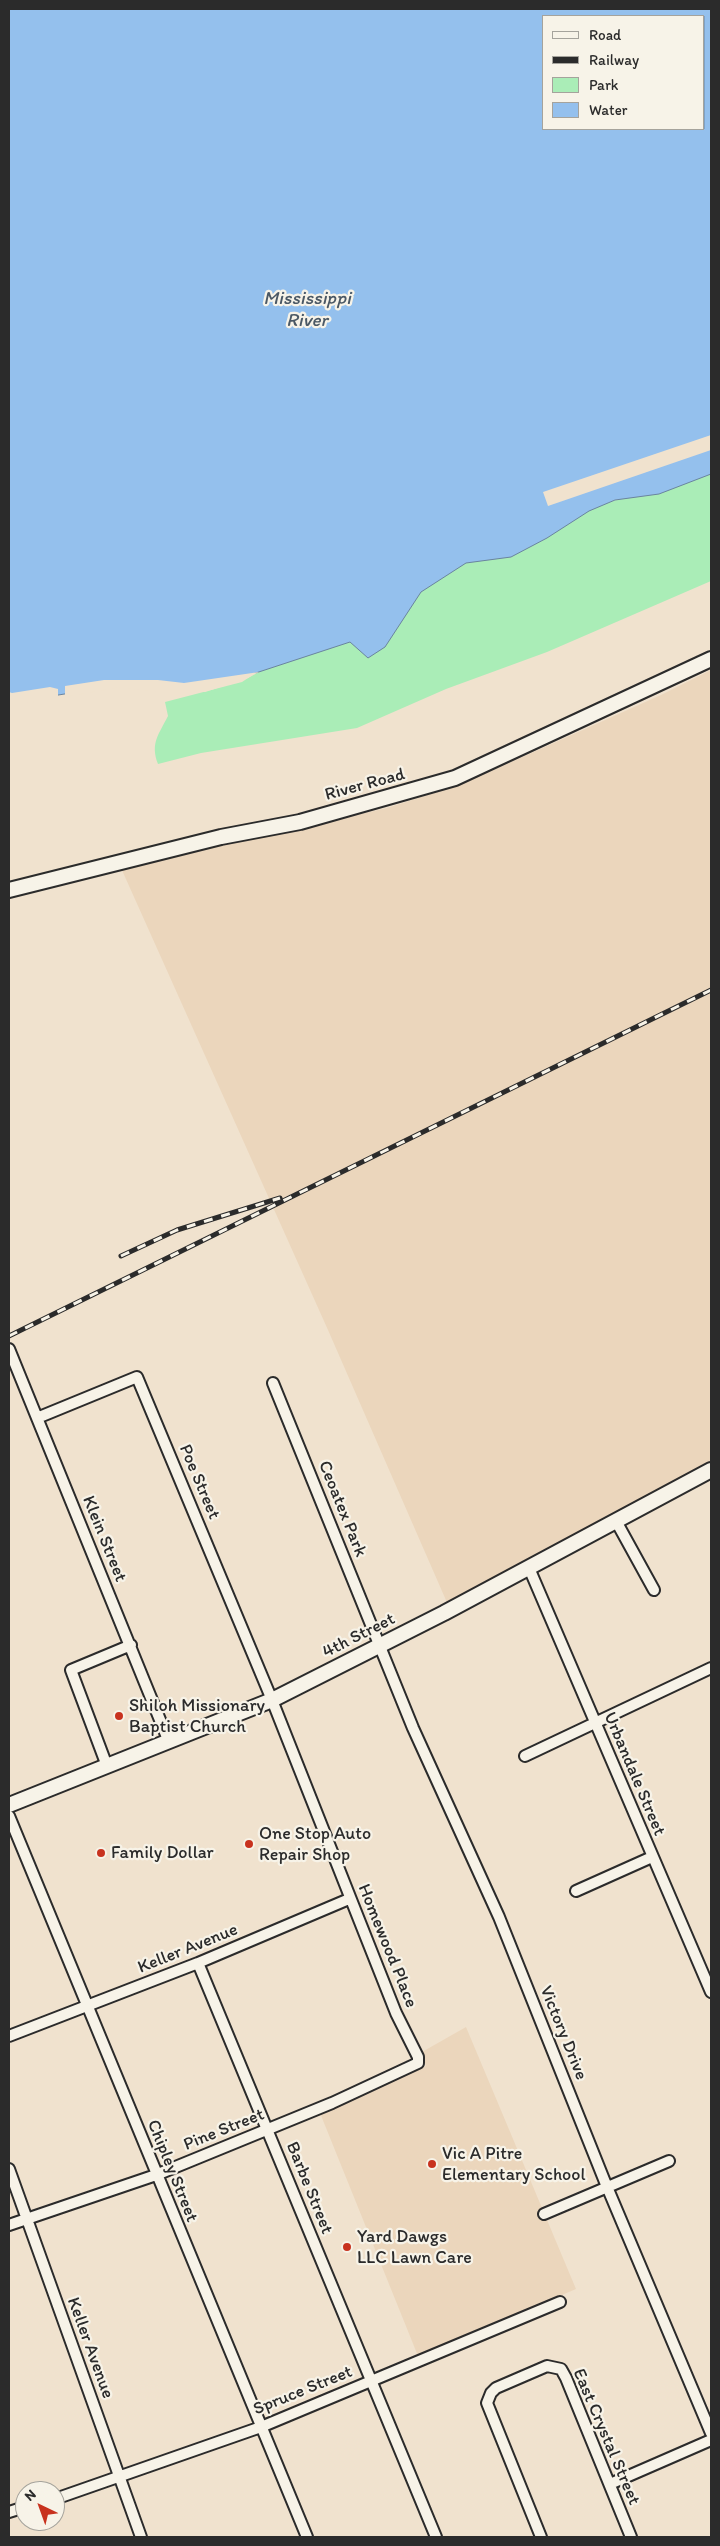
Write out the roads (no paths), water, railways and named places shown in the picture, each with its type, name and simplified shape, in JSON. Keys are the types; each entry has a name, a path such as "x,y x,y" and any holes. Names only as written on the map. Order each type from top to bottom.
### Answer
{"main road":[{"name":"River Road","path":"9,890 221,837 300,822 455,778 711,659"},
{"name":"4th Street","path":"9,1805 272,1700 529,1568 711,1470"}],"street":[{"name":"Klein Street","path":"9,1349 169,1742"},
{"name":"Poe Street","path":"37,1418 137,1377 272,1700"},
{"name":"Ceoatex Park","path":"273,1383 380,1646"},
{"path":"616,1521 654,1590"},
{"name":"Urbandale Street","path":"529,1568 652,1857 711,1990"},
{"path":"107,1766 71,1670 131,1645"},
{"name":"Victory Drive","path":"380,1646 413,1728 499,1917 608,2187 711,2434"},
{"path":"525,1756 711,1668"},
{"name":"Homewood Place","path":"272,1700 349,1899 396,2013 418,2057 418,2063"},
{"name":"Chipley Street","path":"9,1816 307,2537"},
{"path":"576,1891 652,1857"},
{"name":"Keller Avenue","path":"9,2036 198,1963 349,1899"},
{"name":"Barbe Street","path":"198,1963 436,2537"},
{"name":"Pine Street","path":"9,2225 156,2175 332,2104 418,2063"},
{"path":"544,2214 669,2161"},
{"name":"Keller Avenue","path":"9,2170 141,2537"},
{"name":"Spruce Street","path":"65,2496 261,2427 560,2302"},
{"name":"East Crystal Street","path":"541,2537 488,2410 488,2398 496,2388 547,2366 561,2369 631,2537"},
{"path":"610,2484 711,2440"}],"water":[{"name":"Mississippi River","path":"9,9 711,9 711,474 659,494 615,500 589,511 547,538 511,557 466,563 421,592 385,647 368,658 350,642 207,689 120,685 9,703"}],"railway":[{"path":"9,1336 711,990"},
{"path":"121,1256 177,1230 280,1198"}],"place":[{"name":"Shiloh Missionary Baptist Church","path":"119,1716"},
{"name":"One Stop Auto Repair Shop","path":"249,1844"},
{"name":"Family Dollar","path":"101,1853"},
{"name":"Vic A Pitre Elementary School","path":"432,2164"},
{"name":"Yard Dawgs LLC Lawn Care","path":"347,2247"}]}
